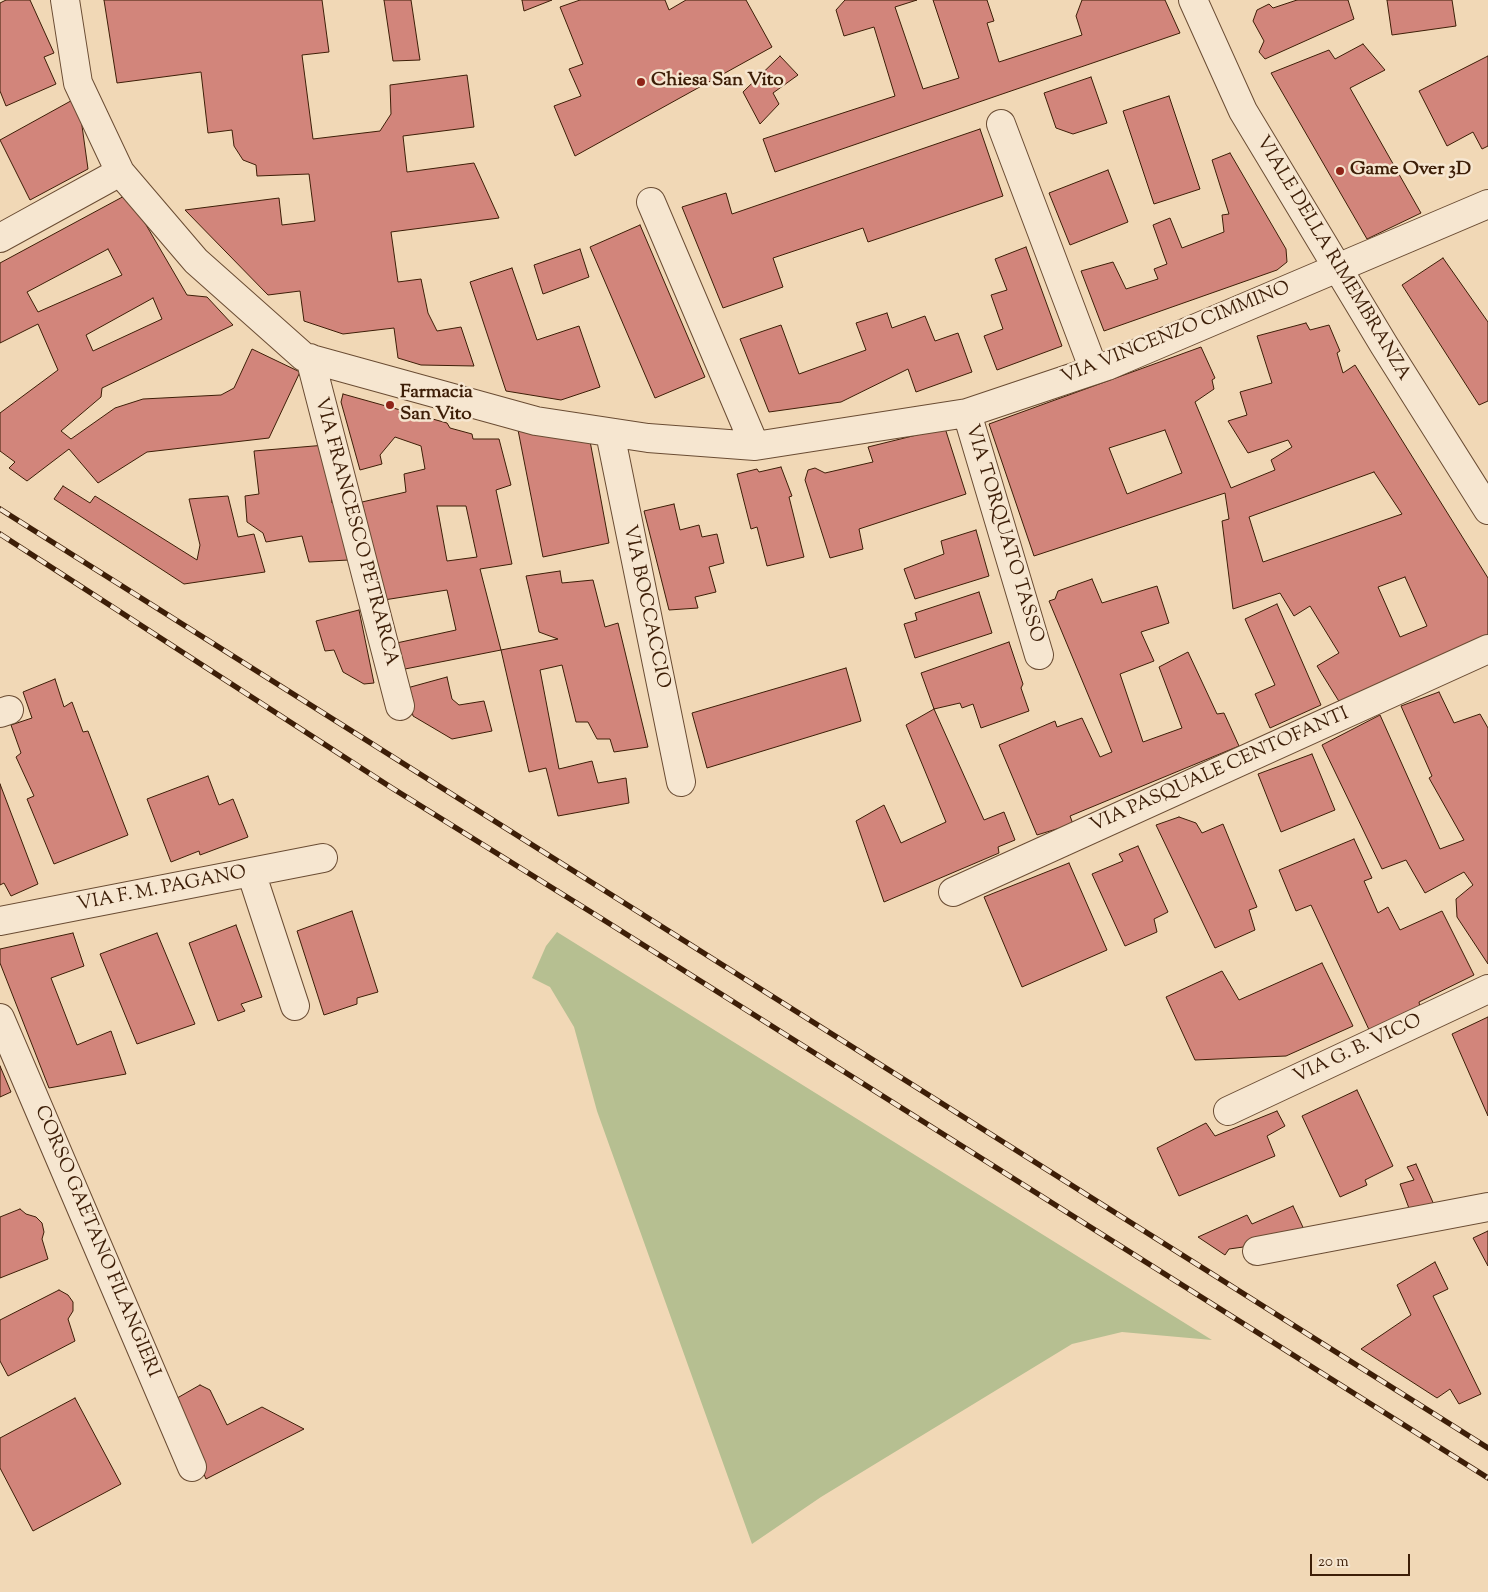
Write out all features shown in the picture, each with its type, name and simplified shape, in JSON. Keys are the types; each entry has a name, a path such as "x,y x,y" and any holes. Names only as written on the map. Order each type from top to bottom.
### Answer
{"street":[{"name":"VIA VINCENZO CIMMINO","path":"65,0 78,83 120,172 196,261 304,357 536,421 610,433 648,438 755,446 967,413 1094,370 1488,204"},
{"name":"VIALE DELLA RIMEMBRANZA","path":"1193,0 1243,111 1337,268 1488,510"},
{"path":"1000,124 1094,370"},
{"path":"0,238 120,172"},
{"path":"651,202 755,446"},
{"name":"VIA FRANCESCO PETRARCA","path":"310,358 400,706"},
{"name":"VIA TORQUATO TASSO","path":"967,413 1039,655"},
{"name":"VIA BOCCACCIO","path":"610,433 681,782"},
{"name":"VIA PASQUALE CENTOFANTI","path":"953,892 1488,649"},
{"name":"VIA F. M. PAGANO","path":"0,921 323,858"},
{"path":"251,872 295,1006"},
{"name":"VIA G. B. VICO","path":"1228,1111 1488,989"},
{"name":"CORSO GAETANO FILANGIERI","path":"0,1018 192,1467"},
{"path":"1257,1251 1488,1207"}],"green space":[{"path":"557,932 1212,1340 1122,1332 1072,1344 821,1497 752,1544 597,1111 574,1027 550,987 532,978 546,946"}],"building":[{"path":"6,0 30,0 54,53 44,57 56,84 6,106 0,91 0,3"},
{"path":"104,0 322,0 329,52 302,55 313,139 380,131 391,114 390,85 467,75 474,127 403,136 407,172 474,163 499,218 391,232 398,282 421,279 428,313 437,331 461,327 474,366 421,365 398,358 394,328 343,334 304,321 300,291 268,295 185,210 279,198 282,225 315,221 309,174 257,176 256,165 243,160 234,146 232,130 208,133 201,72 117,83"},
{"path":"384,0 411,0 420,60 393,61"},
{"path":"522,0 552,0 524,11"},
{"name":"Chiesa San Vito","path":"580,0 665,0 669,10 686,0 746,0 772,47 575,156 554,106 581,96 569,69 583,64 560,7"},
{"path":"845,0 917,0 895,7 923,89 959,78 933,0 987,0 994,21 987,23 999,62 1082,35 1076,16 1082,0 1165,0 1180,33 775,172 763,139 895,96 874,27 844,36 836,10"},
{"path":"1297,0 1348,0 1354,19 1265,59 1259,52 1264,41 1253,21 1257,10 1269,4 1273,8"},
{"path":"1387,0 1452,0 1456,26 1392,35"},
{"path":"1363,44 1385,70 1350,88 1421,213 1367,239 1271,73 1329,50 1335,59"},
{"path":"780,56 798,75 773,93 779,104 760,124 743,92"},
{"path":"1488,56 1488,146 1482,149 1473,132 1447,146 1419,91"},
{"path":"1091,77 1107,123 1073,134 1056,128 1044,93"},
{"path":"1169,96 1200,189 1154,204 1123,111"},
{"path":"78,97 88,169 30,200 0,140"},
{"path":"980,129 1003,196 868,242 863,228 773,258 783,287 723,308 682,207 726,193 732,214"},
{"path":"1230,153 1286,249 1287,262 1277,270 1104,331 1081,271 1113,262 1126,289 1158,279 1154,269 1167,264 1153,225 1170,218 1182,248 1224,232 1222,215 1229,214 1212,160"},
{"path":"1108,170 1128,222 1070,245 1049,193"},
{"path":"128,194 187,295 207,297 233,325 102,388 101,397 61,431 71,439 115,408 143,399 221,395 234,388 252,349 300,372 269,438 147,452 98,483 69,449 27,481 9,468 15,462 0,451 0,413 58,370 38,324 0,343 0,263","holes":["108,249 122,275 38,312 27,292","153,298 162,319 93,351 86,335"]},
{"path":"640,225 705,377 655,398 590,247"},
{"path":"1026,247 1062,346 997,370 984,336 1003,329 991,295 1007,290 995,259"},
{"path":"580,249 589,277 543,294 534,265"},
{"path":"1443,258 1488,322 1488,401 1479,405 1402,285"},
{"path":"512,268 537,340 579,326 600,387 561,400 506,391 470,282"},
{"path":"887,313 892,328 925,316 935,341 958,333 972,372 916,392 908,369 841,402 769,412 740,339 781,325 799,374 866,350 856,323"},
{"path":"1306,323 1310,330 1329,325 1340,351 1337,353 1343,373 1355,365 1488,578 1488,635 1340,703 1317,666 1339,653 1310,606 1294,616 1280,593 1233,609 1222,521 1229,519 1225,493 1034,556 989,424 1201,347 1215,378 1212,380 1214,389 1195,402 1231,488 1275,470 1271,460 1292,447 1288,440 1248,453 1228,421 1247,415 1240,392 1272,383 1257,336","holes":["1165,430 1182,473 1127,494 1109,448","1374,472 1402,514 1263,562 1249,517","1405,577 1427,626 1400,637 1378,587"]},
{"path":"343,394 447,423 450,428 472,434 473,439 499,439 511,485 496,490 512,564 480,569 501,650 400,670 392,644 456,630 447,590 384,600 362,502 406,492 404,474 425,469 421,446 395,437 380,455 382,464 360,470 341,402","holes":["437,506 466,506 477,557 447,561"]},
{"path":"945,428 966,494 859,529 863,549 830,558 805,480 808,470 815,468 825,473 873,462 868,447"},
{"path":"518,430 590,441 609,543 543,557"},
{"path":"326,445 332,503 339,503 349,560 309,562 302,536 266,542 263,533 247,522 245,496 259,494 254,451"},
{"path":"781,467 792,496 789,497 804,557 767,566 757,527 751,529 737,474 757,469 759,472"},
{"path":"63,486 90,503 95,496 197,560 200,545 189,499 228,496 238,537 254,534 265,572 184,584 54,499"},
{"path":"674,504 680,530 699,525 702,537 717,534 724,563 709,567 716,592 695,597 698,608 669,610 644,511"},
{"path":"976,530 989,576 915,599 904,569 944,554 941,541"},
{"path":"560,571 562,583 593,580 605,627 618,623 648,747 614,752 610,739 597,739 588,722 576,722 562,665 540,670 559,769 592,761 598,783 626,778 629,803 558,816 546,768 529,772 501,650 558,639 539,632 526,576"},
{"path":"1092,579 1102,603 1157,586 1169,623 1141,632 1154,661 1120,674 1143,742 1182,728 1159,667 1188,652 1217,714 1224,713 1239,746 1070,816 1073,824 1037,835 999,745 1055,721 1057,727 1082,718 1100,757 1112,752 1049,601 1055,599 1058,591"},
{"path":"979,592 992,633 915,658 904,624 917,620 915,613"},
{"path":"1277,604 1321,705 1270,728 1255,694 1275,685 1245,619"},
{"path":"359,610 374,683 364,684 343,672 334,650 325,651 316,621"},
{"path":"1009,642 1023,684 1021,688 1029,711 981,728 973,704 962,708 960,703 934,709 921,673"},
{"path":"846,668 861,721 707,768 692,713"},
{"path":"447,677 452,699 459,705 484,701 492,731 452,739 413,716 407,688"},
{"path":"55,679 64,707 72,702 83,732 88,731 128,835 54,864 27,799 34,796 16,757 21,753 11,725 32,718 23,692"},
{"path":"1439,692 1454,723 1480,714 1488,728 1488,964 1457,917 1456,899 1473,885 1464,872 1425,893 1406,860 1382,869 1322,745 1380,715 1440,849 1464,840 1429,778 1432,776 1401,706"},
{"path":"934,709 984,820 1004,812 1015,840 998,847 999,853 884,902 856,821 884,805 901,843 946,822 906,725"},
{"path":"1312,754 1335,810 1281,832 1258,774"},
{"path":"208,776 219,805 233,799 248,837 200,855 199,851 171,862 147,799"},
{"path":"0,784 38,884 11,896 4,883 0,885"},
{"path":"1179,817 1196,823 1202,833 1223,824 1257,907 1249,910 1255,930 1215,948 1156,825"},
{"path":"1354,839 1372,878 1364,881 1378,913 1388,907 1400,930 1442,911 1474,975 1419,1002 1421,1013 1371,1034 1311,905 1296,911 1279,870"},
{"path":"1138,846 1168,912 1154,919 1157,932 1125,946 1092,874 1123,861 1119,854"},
{"path":"1069,863 1107,950 1022,987 984,897"},
{"path":"352,911 378,992 357,998 357,1004 324,1015 297,931"},
{"path":"236,925 262,997 241,1004 245,1011 218,1021 189,943"},
{"path":"73,933 84,966 51,978 77,1045 111,1031 126,1074 49,1088 0,963 0,949"},
{"path":"157,933 195,1024 137,1044 100,954"},
{"path":"1322,963 1353,1026 1286,1056 1195,1060 1166,997 1222,971 1239,1000"},
{"path":"1488,1017 1488,1116 1452,1034"},
{"path":"0,1066 11,1092 0,1097"},
{"path":"1357,1090 1393,1166 1365,1180 1367,1185 1340,1197 1302,1116"},
{"path":"1277,1111 1285,1126 1267,1136 1275,1156 1179,1196 1157,1148 1206,1123 1215,1136"},
{"path":"1416,1164 1435,1207 1410,1211 1400,1184 1414,1180 1407,1167"},
{"path":"1293,1206 1308,1238 1229,1249 1225,1255 1198,1237 1247,1215 1252,1224"},
{"path":"20,1209 26,1214 36,1217 42,1223 44,1232 42,1239 48,1259 0,1278 0,1217"},
{"path":"1488,1231 1488,1266 1473,1238"},
{"path":"1435,1262 1448,1289 1433,1296 1481,1394 1459,1404 1450,1389 1437,1398 1361,1349 1411,1315 1397,1285"},
{"path":"59,1290 68,1295 73,1302 73,1311 68,1319 75,1341 8,1376 0,1361 0,1320"},
{"path":"200,1385 210,1390 227,1425 262,1407 304,1429 206,1479 172,1401"},
{"path":"75,1398 121,1484 33,1531 0,1468 0,1438"}],"railway":[{"path":"0,509 1488,1448"},
{"path":"0,534 392,788 1488,1478"}],"place":[{"name":"Chiesa San Vito","path":"641,82"},
{"name":"Game Over 3D","path":"1340,171"},
{"name":"Farmacia San Vito","path":"390,405"}]}
